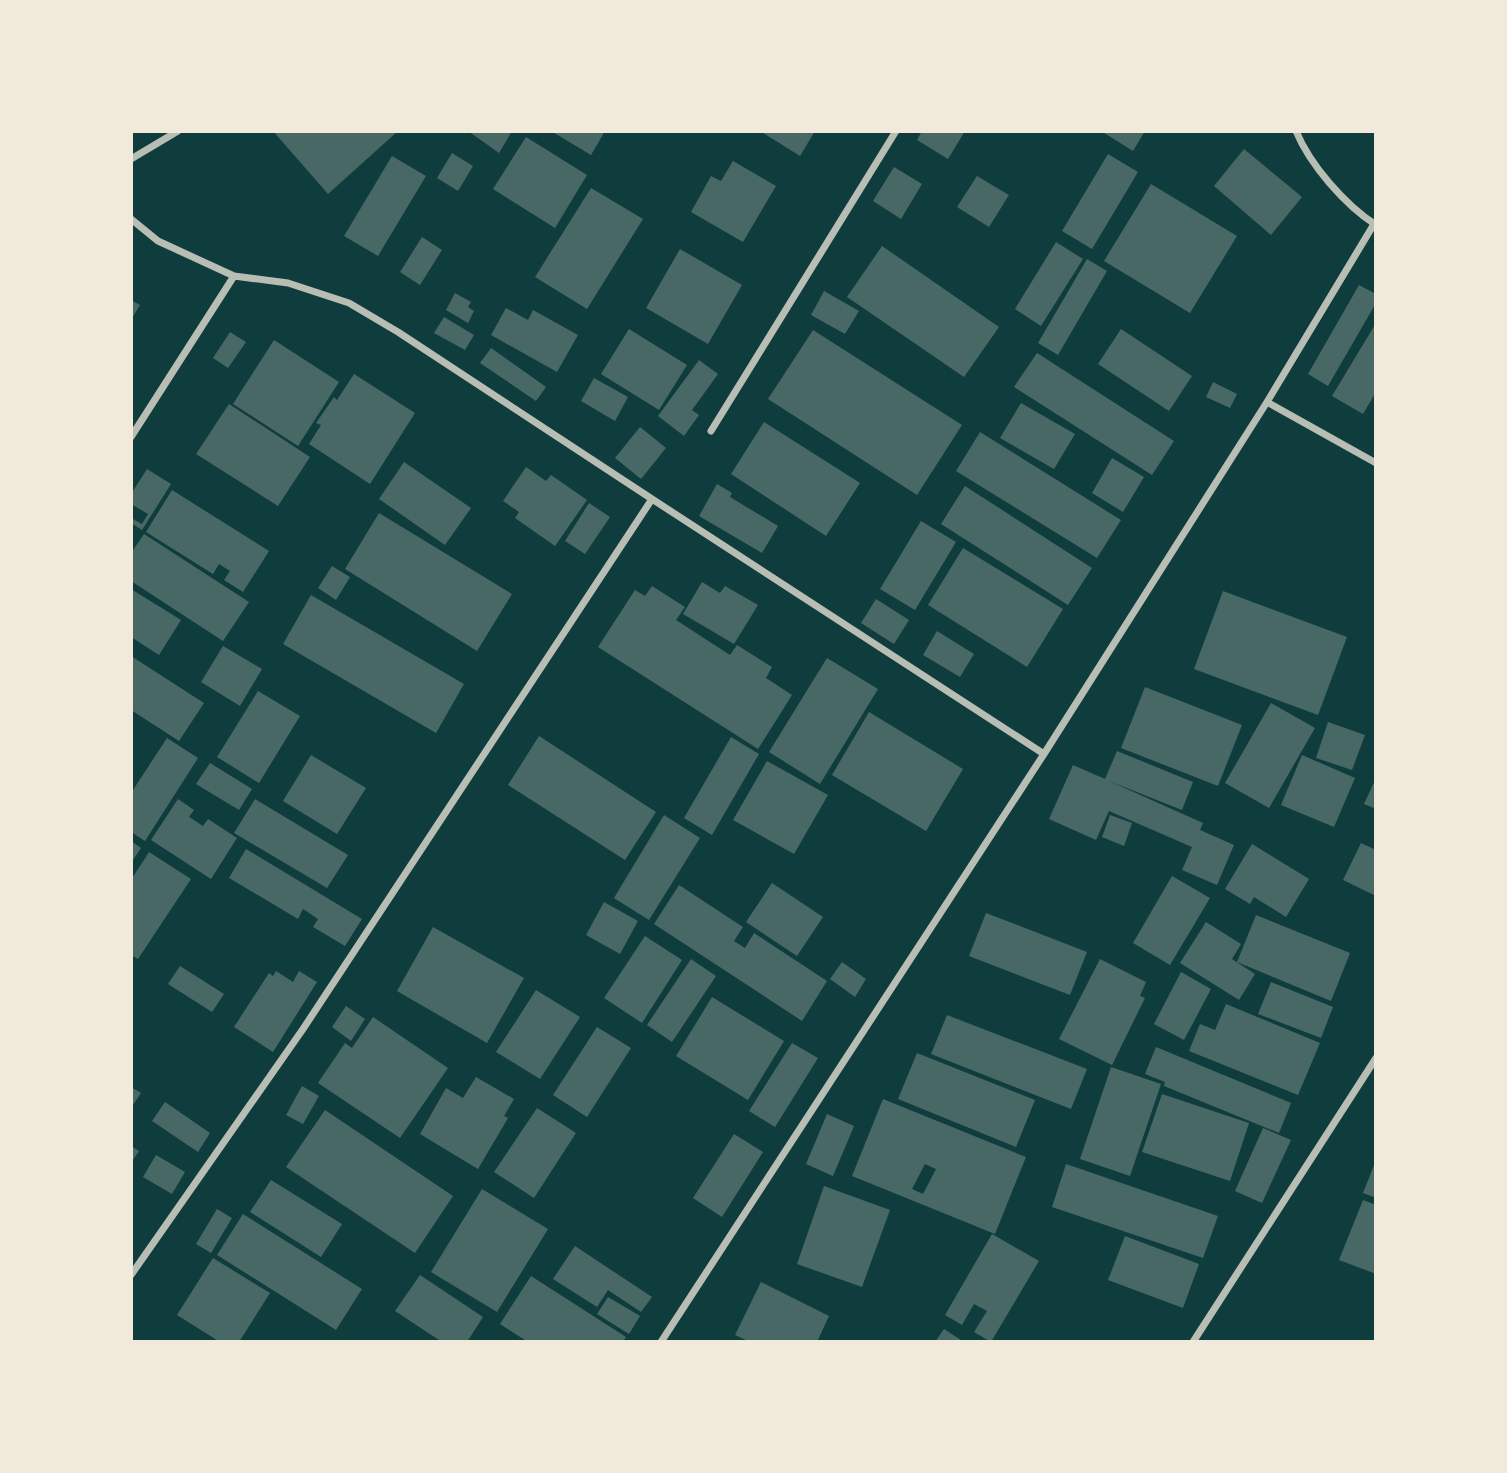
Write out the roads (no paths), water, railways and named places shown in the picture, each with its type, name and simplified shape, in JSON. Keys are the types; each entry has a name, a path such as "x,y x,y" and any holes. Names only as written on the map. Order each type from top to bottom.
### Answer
{"street":[{"path":"131,159 178,131"},
{"path":"711,431 896,131"},
{"path":"661,1342 1044,754 1267,402 1375,225 1343,197 1302,146 1296,131"},
{"path":"131,219 158,241 234,276 288,283 349,303 398,332 1044,754"},
{"path":"131,437 234,276"},
{"path":"1267,402 1376,463"},
{"path":"131,1275 303,1029 652,499"},
{"path":"1193,1342 1376,1058"}]}
